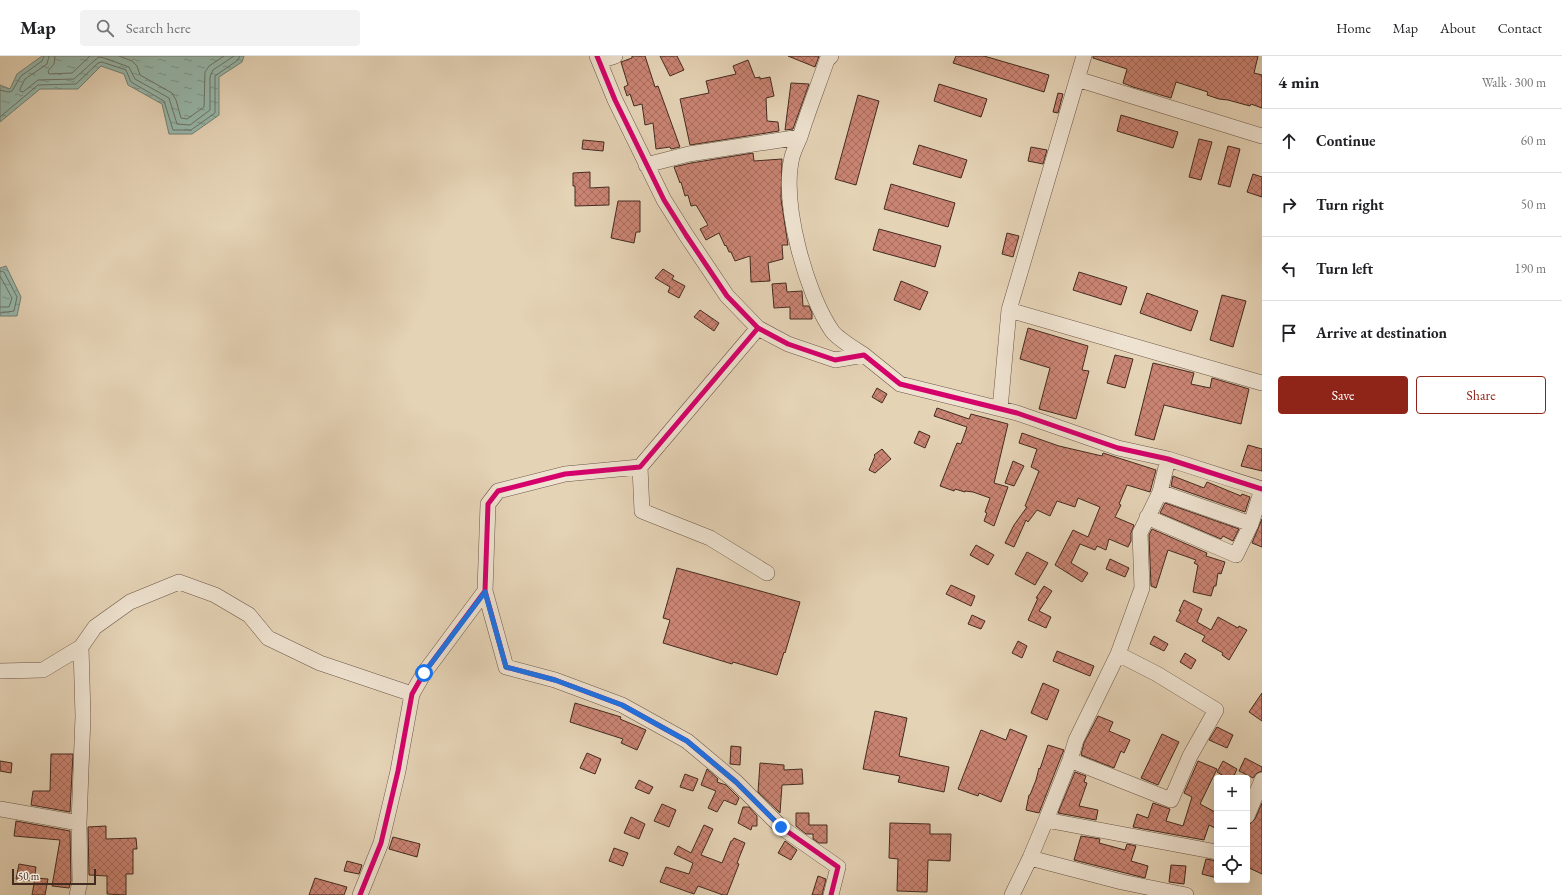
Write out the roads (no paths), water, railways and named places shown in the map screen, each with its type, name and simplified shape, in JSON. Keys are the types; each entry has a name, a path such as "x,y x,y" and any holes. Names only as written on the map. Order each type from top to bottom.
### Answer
{"street":[{"path":"615,56 598,59 615,100 664,200 727,296 758,328 788,344 835,360 864,355"},
{"path":"831,56 827,60 792,158 789,184 793,224 799,253 816,302 833,332 900,384 1017,413 1118,448 1168,459 1262,489 1250,524 1236,555 1147,517"},
{"path":"1000,409 1009,310 1084,56"},
{"path":"1077,79 1262,136"},
{"path":"646,164 689,154 800,137"},
{"path":"1009,310 1262,383"},
{"path":"758,328 640,467 642,511 710,538 767,572"},
{"path":"1012,895 1046,820 1070,760 1076,740 1118,654 1142,588 1140,533 1160,492 1168,459"},
{"path":"640,467 566,474 498,491 488,504 485,592 506,667 555,680 622,705 687,741 736,782 781,827 838,867 832,895"},
{"path":"1160,492 1250,524"},
{"path":"0,671 43,670 81,647 95,627 130,602 179,582 215,595 249,615 268,638 320,663 412,694"},
{"path":"360,895 381,843 398,771 412,694 424,673 485,592"},
{"path":"76,895 80,882 79,823 83,716 81,647"},
{"path":"1070,760 1172,800 1190,756 1216,710 1157,674 1118,654"},
{"path":"1249,811 1262,780"},
{"path":"0,809 79,823"},
{"path":"1046,820 1214,851"},
{"path":"1030,858 1122,882 1186,895"}],"water":[{"path":"42,56 244,56 242,62 219,77 219,115 192,134 169,134 162,104 128,85 124,74 101,66 78,89 40,89 0,122 0,85 10,89 17,74"},
{"path":"6,266 21,297 17,316 0,316 0,268"}]}
